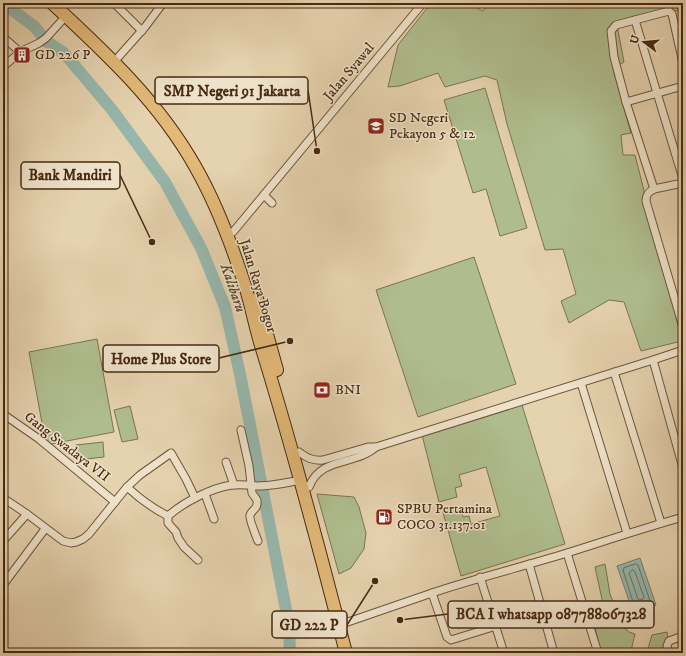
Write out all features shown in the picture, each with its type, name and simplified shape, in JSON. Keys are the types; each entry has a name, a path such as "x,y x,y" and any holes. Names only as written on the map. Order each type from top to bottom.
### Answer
{"highway":[{"name":"Jalan Raya Bogor","path":"52,3 117,59 178,139 196,167 217,210 246,289 297,453"},
{"name":"Jalan Raya Bogor","path":"61,3 117,59 167,113 189,145 211,182 234,232 253,286 342,624 346,653"},
{"name":"Jalan Raya Bogor","path":"342,624 354,653"}],"street":[{"path":"114,3 142,31"},
{"path":"117,59 142,31 163,3"},
{"name":"Jalan Syawal","path":"234,232 423,3"},
{"path":"654,189 626,102 614,57 611,31 616,25 666,11 671,12 683,63"},
{"path":"3,67 20,52 46,38 66,16"},
{"path":"635,20 658,92 683,179"},
{"path":"3,37 20,52"},
{"path":"626,102 683,86"},
{"path":"683,183 649,191 646,201 683,327"},
{"path":"264,195 272,203"},
{"path":"297,453 306,458 324,463 360,456 376,447 683,350"},
{"path":"653,360 683,468"},
{"path":"614,372 662,523"},
{"path":"581,383 627,533"},
{"name":"Gang Swadaya VII","path":"3,414 39,439 115,502"},
{"path":"241,430 254,485 252,493 257,500 256,508 251,513 250,517 258,541"},
{"path":"3,498 63,541 71,543 83,539 89,534 127,487 140,475 171,453 195,498"},
{"path":"226,462 234,485"},
{"path":"168,516 195,498 234,485 274,485 306,489 312,478 324,463"},
{"path":"127,487 148,505 168,516"},
{"path":"205,494 214,519"},
{"path":"3,541 27,514"},
{"path":"168,516 168,523 176,532 179,541 198,560"},
{"path":"342,624 480,577 567,553 627,533 683,517"},
{"path":"3,585 45,529"},
{"path":"567,553 595,652"},
{"path":"528,564 554,653"},
{"path":"480,577 504,653"},
{"path":"432,593 447,638 451,640 496,626"},
{"path":"668,653 667,644 669,641 683,636"}],"green space":[{"path":"431,3 475,3 477,8 483,11 489,3 668,3 673,4 679,10 617,25 624,62 613,69 631,133 621,135 623,155 635,155 682,341 641,351 624,302 609,300 569,323 561,301 576,294 563,249 545,250 507,124 497,80 485,76 445,87 438,73 400,86 388,87 398,45"},
{"path":"485,88 527,228 500,236 486,189 473,193 444,100"},
{"path":"474,257 516,384 418,417 376,290"},
{"path":"97,339 114,432 46,445 29,352"},
{"path":"522,405 565,544 461,576 442,509 448,507 450,512 461,509 463,517 469,516 471,524 500,516 486,467 459,475 462,486 455,488 457,497 439,502 422,435"},
{"path":"130,406 138,439 122,442 114,410"},
{"path":"103,442 104,457 77,460 76,445"},
{"path":"317,494 354,497 359,507 366,533 364,549 351,568 339,574"},
{"path":"605,564 610,594 624,628 635,634 631,651 647,652 652,635 667,632 669,653 601,653 594,623 606,618 595,567"}],"water":[{"path":"640,558 656,605 633,612 617,566"}],"waterway":[{"name":"Kalibaru","path":"3,3 35,27 46,41 64,53 113,111 165,182 201,248 225,307 240,374 289,625 290,653"}],"place":[{"name":"GD 226 P","path":"22,55"},
{"name":"SD Negeri Pekayon 5 & 12","path":"376,126"},
{"name":"SMP Negeri 91 Jakarta","path":"317,151"},
{"name":"Bank Mandiri","path":"152,242"},
{"name":"Home Plus Store","path":"290,341"},
{"name":"BNI","path":"322,390"},
{"name":"SPBU Pertamina COCO 31.137.01","path":"384,517"},
{"name":"GD 222 P","path":"375,581"},
{"name":"BCA I whatsapp 087788067328","path":"400,620"}]}
